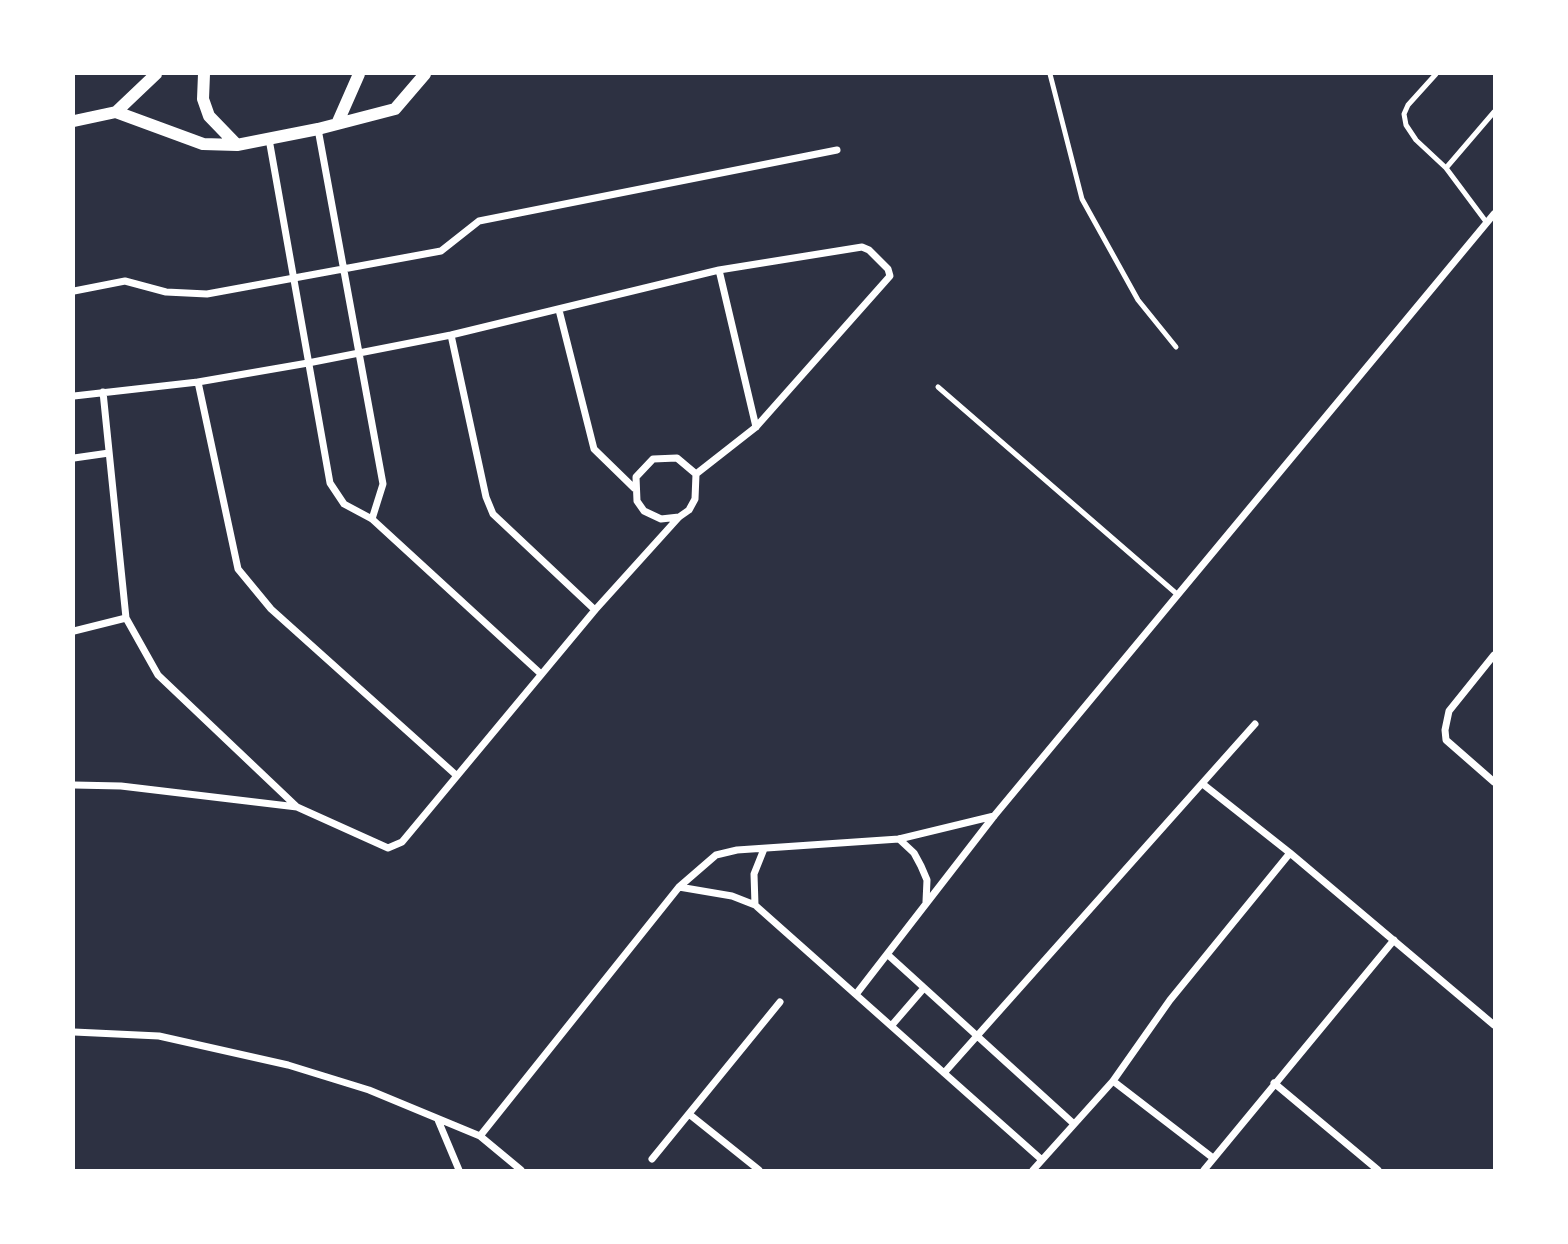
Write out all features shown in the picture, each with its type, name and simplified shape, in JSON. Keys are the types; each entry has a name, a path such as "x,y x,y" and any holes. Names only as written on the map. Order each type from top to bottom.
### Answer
{"street":[{"path":"74,121 116,112 156,74"},
{"path":"204,74 203,99 209,116 237,145"},
{"path":"337,124 359,74"},
{"path":"116,112 203,144 237,145 318,129 395,109 425,74"},
{"path":"318,129 383,484 372,519"},
{"path":"269,139 330,483 344,504 372,519 541,674"},
{"path":"74,291 125,281 166,292 207,294 441,251 479,221 837,150"},
{"path":"857,993 994,816 1494,214"},
{"path":"74,396 198,382 309,363 451,335 719,270 862,247 888,269 890,276 756,427 696,474 695,499 689,510 678,517 595,610 402,842 388,848 298,807 121,786 74,785"},
{"path":"719,270 756,427"},
{"path":"559,310 594,449 634,488 644,511 661,519 678,517"},
{"path":"451,335 486,497 493,514 595,610"},
{"path":"198,382 238,569 251,588 456,775"},
{"path":"103,392 126,618 158,675 298,807"},
{"path":"74,458 110,453"},
{"path":"634,488 642,466 665,456 677,458 696,474"},
{"path":"74,631 126,618"},
{"path":"1494,655 1449,711 1445,730 1446,740 1494,782"},
{"path":"944,1073 1204,785 1255,724"},
{"path":"1204,785 1290,853 1494,1025"},
{"path":"480,1136 679,887 716,855 899,839 994,816"},
{"path":"899,839 914,853 924,873 926,902"},
{"path":"755,905 754,874 764,849"},
{"path":"1033,1171 1113,1080 1170,1000 1290,853"},
{"path":"679,887 732,896 755,905 1042,1160"},
{"path":"1204,1171 1394,940"},
{"path":"887,954 1074,1124"},
{"path":"892,1025 924,988"},
{"path":"652,1159 780,1002"},
{"path":"74,1032 159,1036 221,1048 369,1090 480,1136 521,1171"},
{"path":"1113,1080 1213,1157"},
{"path":"1274,1083 1378,1171"},
{"path":"689,1114 759,1171"},
{"path":"438,1120 459,1171"}],"lane":[{"path":"1050,74 1082,199 1138,300 1176,347"},
{"path":"1436,74 1408,105 1404,114 1406,125 1416,140 1446,168 1487,223"},
{"path":"1446,168 1494,111"},
{"path":"938,387 1178,594"}]}
